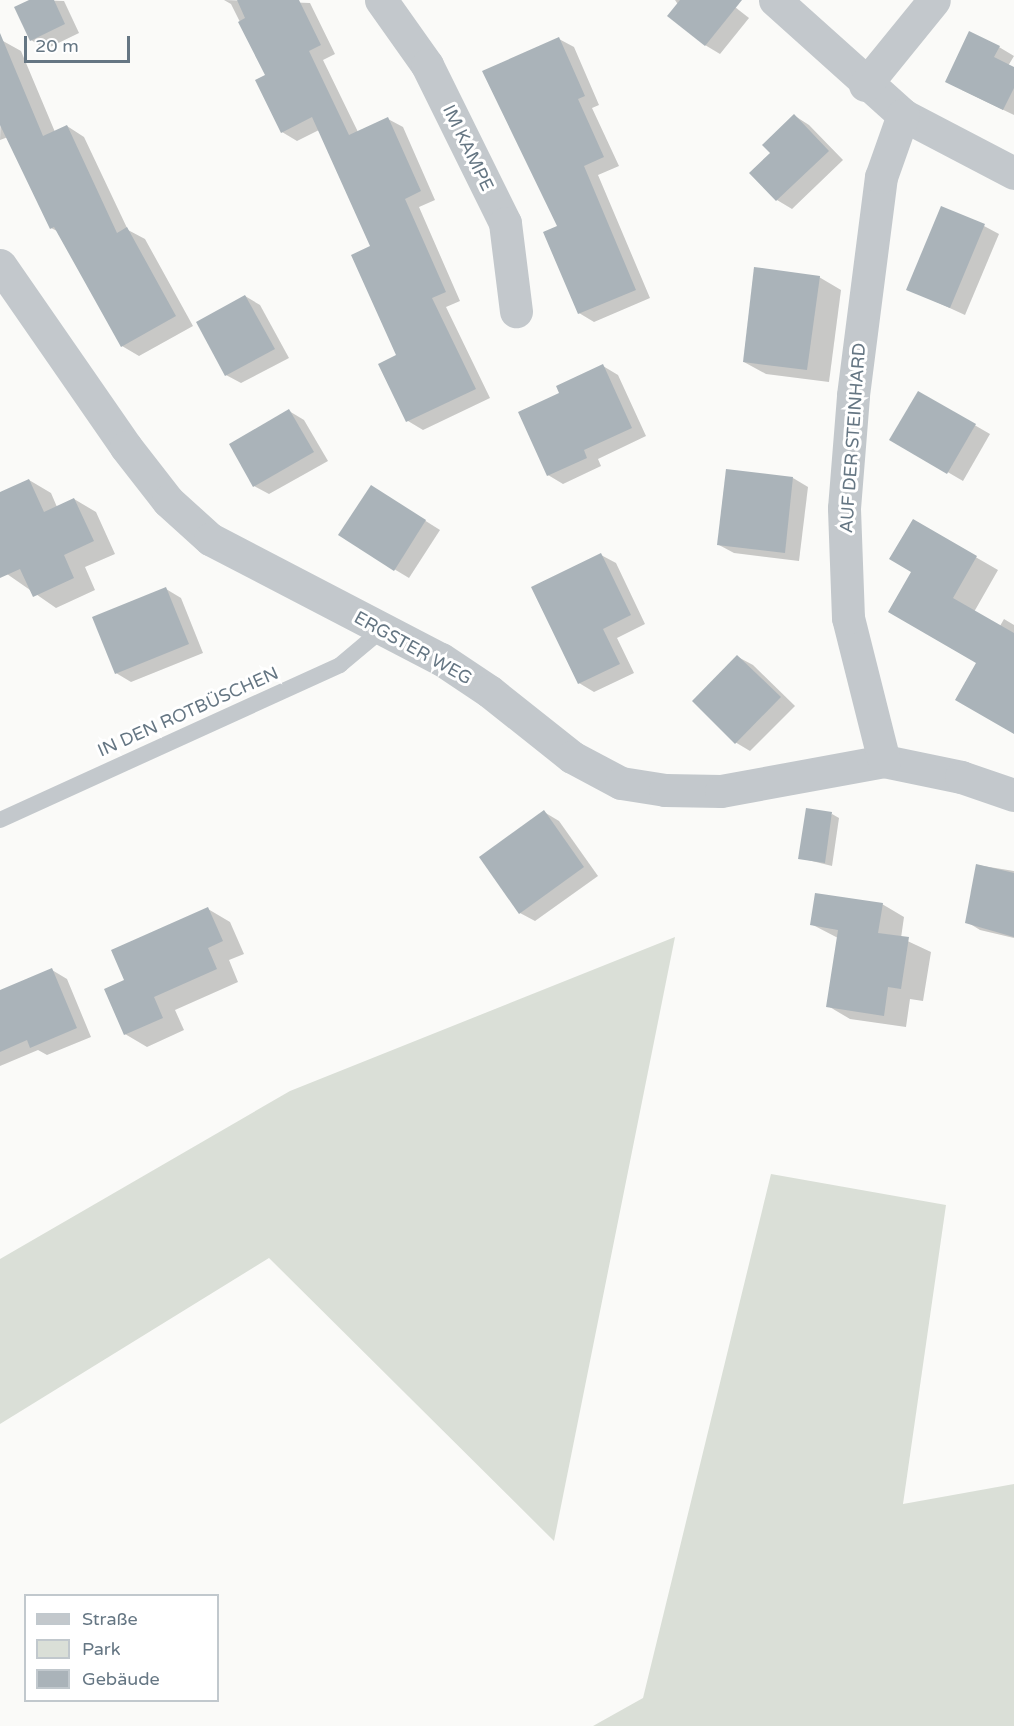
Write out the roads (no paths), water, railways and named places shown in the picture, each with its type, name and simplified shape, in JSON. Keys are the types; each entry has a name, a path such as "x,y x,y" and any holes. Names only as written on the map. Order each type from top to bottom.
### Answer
{"street":[{"name":"IM KAMPE","path":"381,0 427,65 505,224 516,311"},
{"path":"775,0 865,85 903,115 1014,173"},
{"path":"865,85 934,0"},
{"name":"AUF DER STEINHARD","path":"884,762 848,618 844,508 853,395 880,177 903,115"},
{"name":"ERGSTER WEG","path":"0,265 168,501 210,539 384,628 489,691 572,757 621,783 665,790 722,791 884,762 961,777 1014,795"}],"lane":[{"name":"IN DEN ROTBÜSCHEN","path":"0,820 340,665 384,628"}]}
